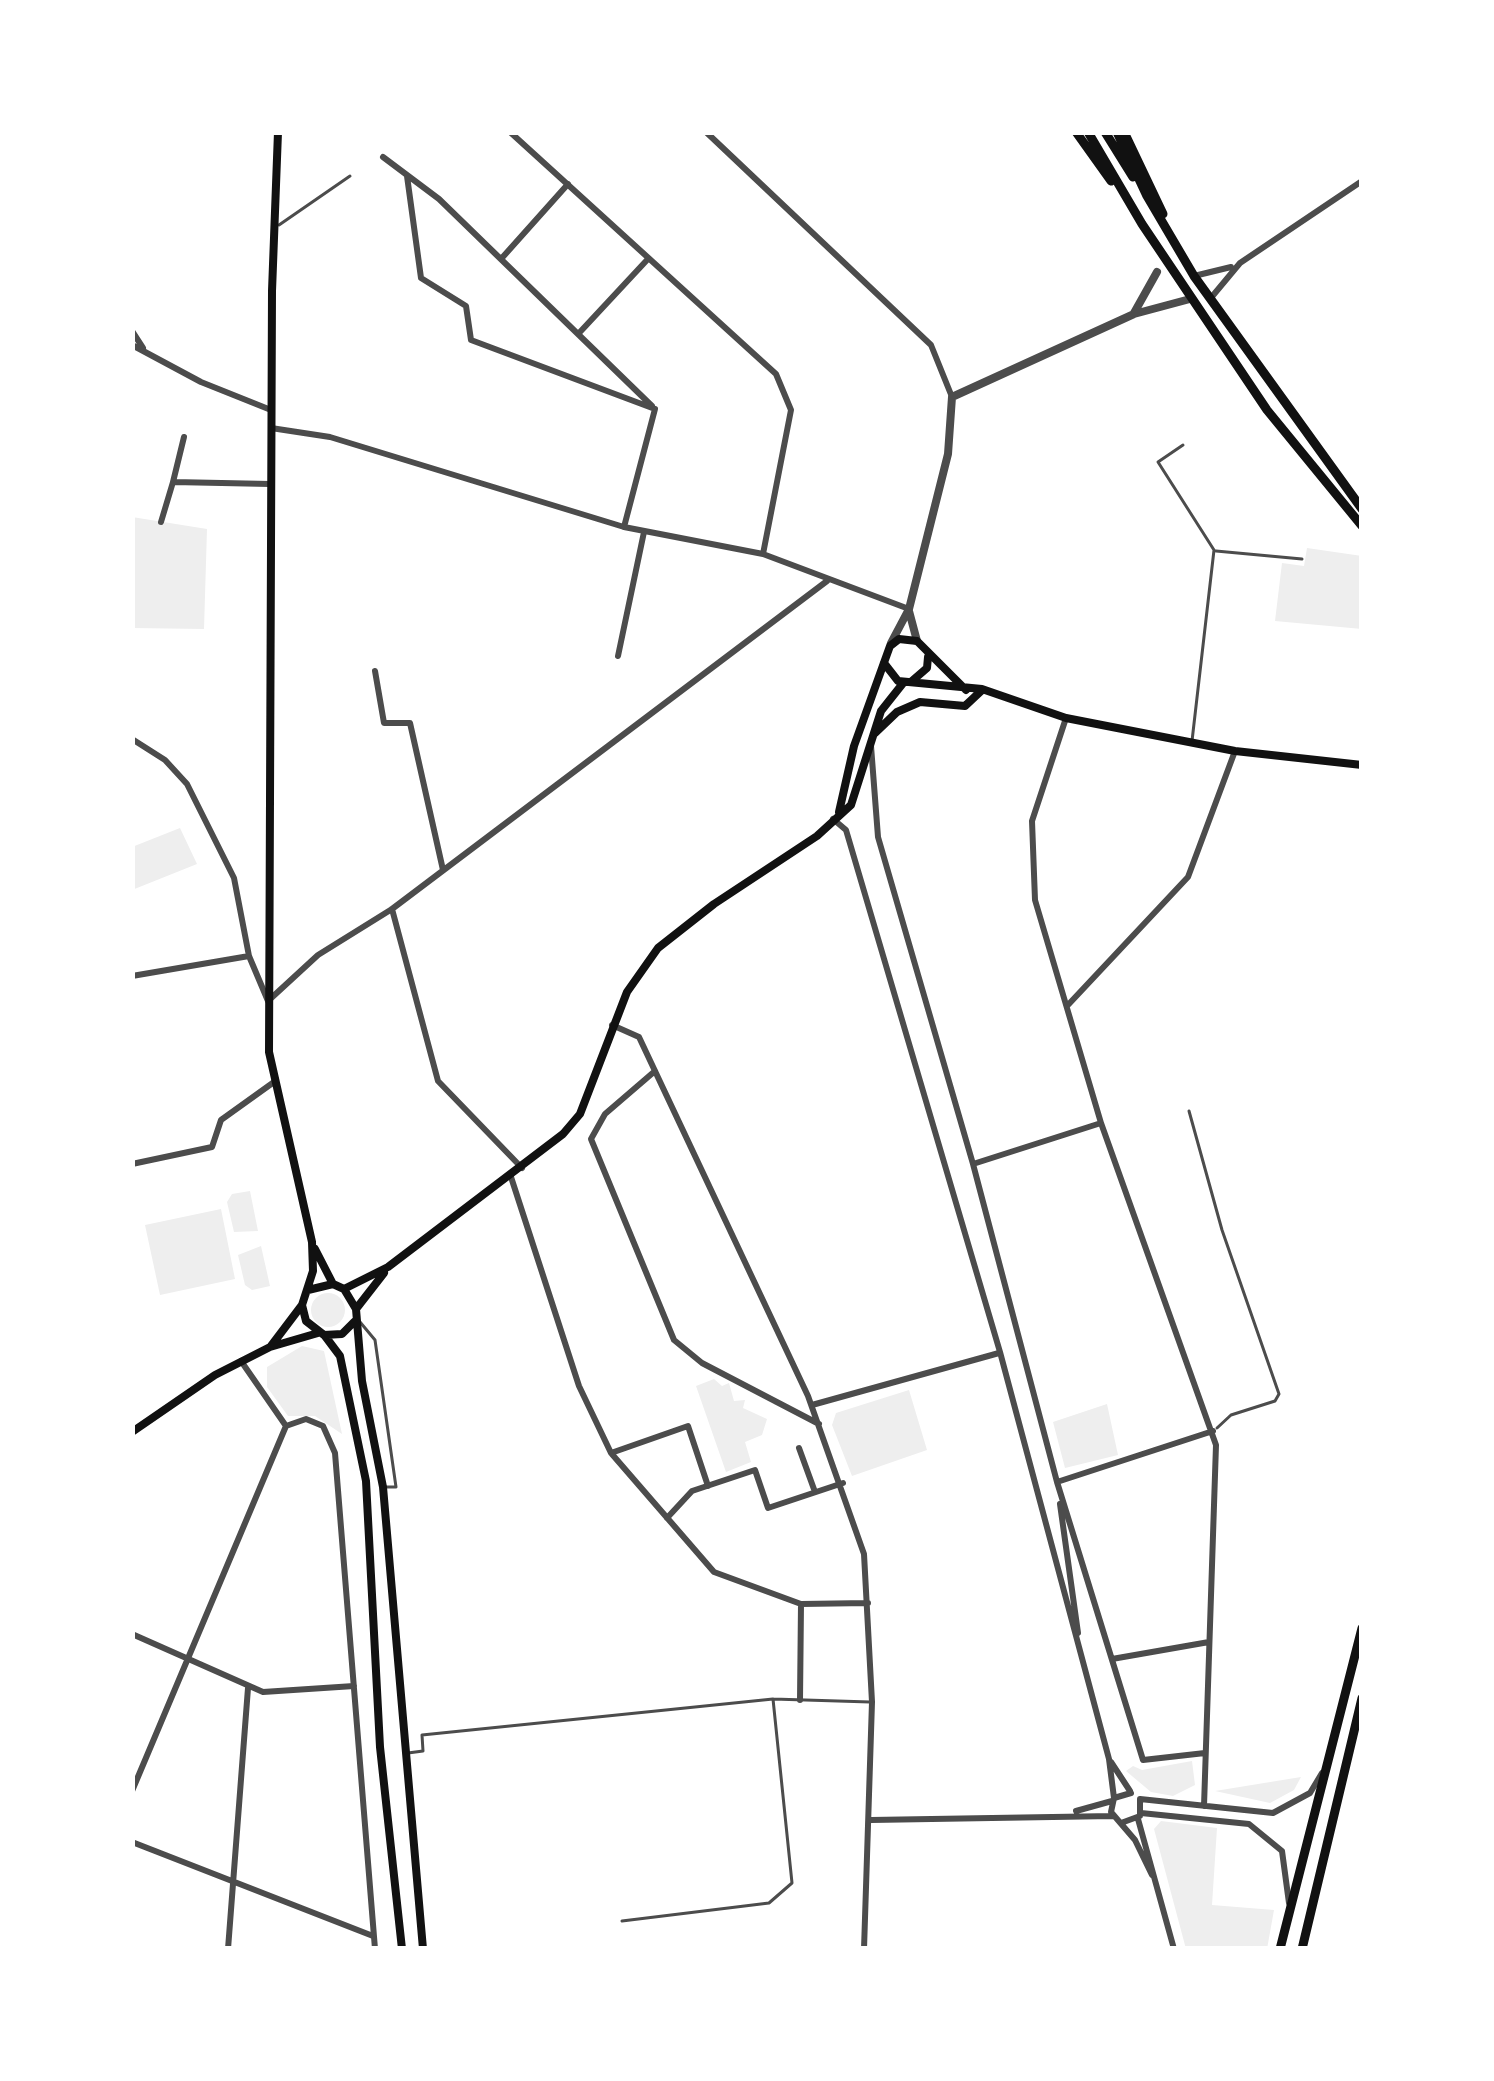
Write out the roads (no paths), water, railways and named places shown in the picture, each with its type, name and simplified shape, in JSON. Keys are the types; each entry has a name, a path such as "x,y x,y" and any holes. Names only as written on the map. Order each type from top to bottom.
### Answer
{"highway":[{"path":"1076,132 1142,224"},
{"path":"1088,132 1190,299 1321,481 1362,530"},
{"path":"1105,132 1194,276 1333,474 1362,505"},
{"path":"1121,132 1147,196"},
{"path":"1121,132 1176,248"},
{"path":"1280,1949 1362,1628"},
{"path":"1302,1949 1362,1698"}],"main road":[{"path":"278,132 270,484 268,1000 274,1082 312,1242 333,1284 344,1289 355,1316 383,1487 423,1949"},
{"path":"836,816 849,762 890,646 905,638 917,641 928,657 968,691"},
{"path":"344,1289 388,1268 511,1177 580,1114 612,1025 658,948 714,904 818,836 851,805 887,699 921,677 928,657"},
{"path":"884,663 893,678 968,691 982,689 1066,718 1235,751 1362,765"},
{"path":"873,738 896,712 920,702 965,706 982,689"},
{"path":"270,1347 302,1305 312,1242"},
{"path":"133,1429 270,1347 321,1334 342,1334 388,1268"},
{"path":"307,1291 333,1284"},
{"path":"302,1305 306,1321 340,1356 366,1480 380,1747 402,1949"}],"street":[{"path":"510,132 776,374 791,410 763,554"},
{"path":"706,132 931,345 952,397 948,454 909,609 890,646"},
{"path":"382,157 501,259 655,409"},
{"path":"407,176 421,278 466,306 471,340 655,409"},
{"path":"1210,298 1240,263 1362,181"},
{"path":"501,259 568,184"},
{"path":"580,332 648,259"},
{"path":"1194,276 1240,263"},
{"path":"1134,314 1157,272"},
{"path":"952,397 1134,314 1190,299"},
{"path":"132,331 146,353"},
{"path":"132,345 271,410"},
{"path":"624,527 655,409"},
{"path":"271,428 330,437 624,527 763,554 909,609"},
{"path":"161,522 184,437"},
{"path":"172,482 270,484"},
{"path":"618,656 644,532"},
{"path":"132,739 165,760 187,784 233,878 249,956 268,1000 318,955 392,909 827,581"},
{"path":"909,609 917,641"},
{"path":"375,671 384,723 410,723 443,869"},
{"path":"1066,718 1032,821 1035,900 1101,1123 1214,1431 1218,1463 1204,1806"},
{"path":"873,738 878,837 973,1164 1057,1482 1143,1760 1207,1753"},
{"path":"1067,1006 1188,878 1235,751"},
{"path":"836,816 846,830 1000,1352 1109,1760 1113,1816"},
{"path":"392,909 438,1081 521,1168"},
{"path":"132,976 249,956"},
{"path":"612,1025 639,1037 812,1405 864,1554 872,1702 864,1949"},
{"path":"655,1071 605,1114 591,1139 674,1340 702,1363 819,1424"},
{"path":"132,1164 212,1147 221,1120 274,1082"},
{"path":"973,1164 1101,1123"},
{"path":"511,1177 579,1386 611,1453 714,1572 801,1604 868,1603"},
{"path":"812,1405 1000,1352"},
{"path":"241,1361 286,1426"},
{"path":"132,1791 286,1426 306,1419 331,1436 342,1497 375,1949"},
{"path":"611,1453 688,1426 708,1486"},
{"path":"1057,1482 1214,1431"},
{"path":"799,1448 814,1492"},
{"path":"667,1517 692,1491 755,1471 768,1508 843,1483"},
{"path":"1057,1482 1082,1660"},
{"path":"800,1700 801,1604"},
{"path":"132,1634 263,1692 354,1686"},
{"path":"1112,1659 1210,1642"},
{"path":"228,1949 248,1688"},
{"path":"1109,1760 1140,1799 1273,1813 1310,1793 1322,1773"},
{"path":"1066,1813 1131,1793"},
{"path":"1140,1799 1139,1816 1174,1949"},
{"path":"871,1820 1066,1813 1113,1816 1159,1888"},
{"path":"1121,1823 1139,1816 1249,1824 1282,1851 1289,1906"},
{"path":"132,1842 373,1936"}],"lane":[{"path":"277,226 350,176"},
{"path":"1184,446 1158,462 1214,550 1192,743"},
{"path":"1214,550 1302,559"},
{"path":"1189,1111 1222,1230 1279,1394 1275,1401 1232,1415 1214,1431"},
{"path":"355,1316 375,1340 396,1487 383,1487"},
{"path":"622,1921 769,1903 791,1883 773,1699"},
{"path":"404,1754 423,1751 422,1735 773,1699 872,1702"}]}
